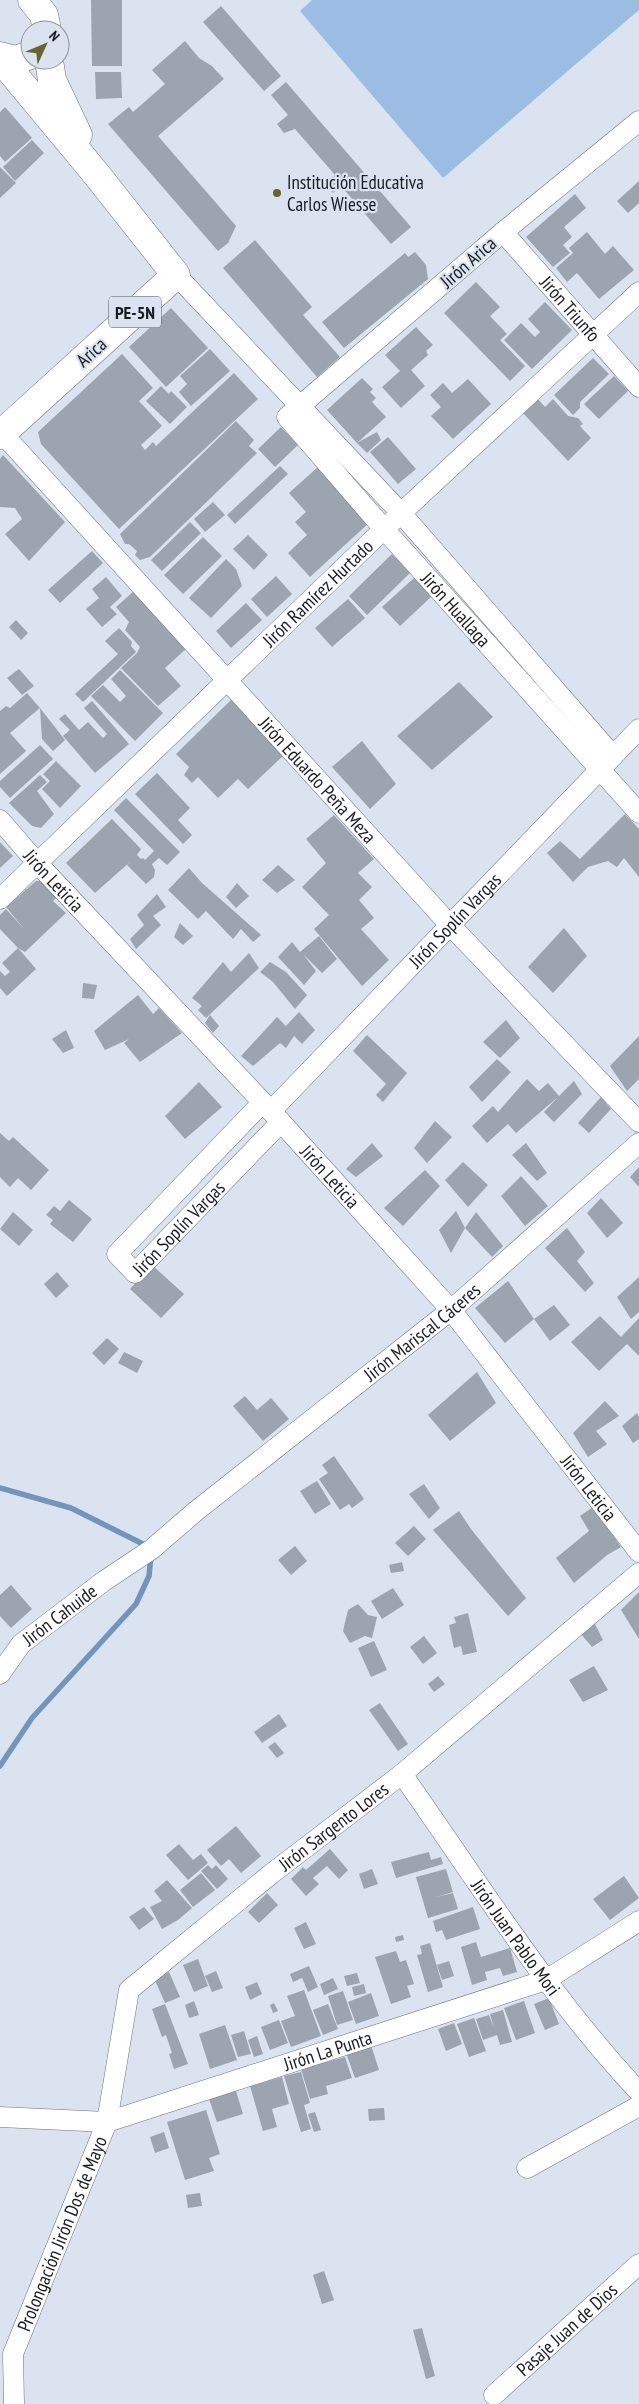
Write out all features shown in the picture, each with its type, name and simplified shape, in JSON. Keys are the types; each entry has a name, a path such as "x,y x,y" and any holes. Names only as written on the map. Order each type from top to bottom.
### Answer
{"highway":[{"name":"PE-5N","path":"0,57 16,60 20,59"},
{"name":"PE-5N","path":"0,57 176,275"},
{"name":"PE-5N","path":"50,70 52,80 97,175"},
{"name":"Arica","path":"1,434 176,275"}],"street":[{"name":"Jirón Arica","path":"300,407 502,232 639,121"},
{"name":"Jirón Triunfo","path":"502,232 639,387"},
{"name":"Jirón Huallaga","path":"176,275 401,513 607,763 639,813"},
{"name":"Jirón Ramírez Hurtado","path":"0,898 38,864 384,529 639,292"},
{"name":"Jirón Huallaga","path":"300,407 288,417 384,529 607,763"},
{"name":"Jirón Eduardo Peña Meza","path":"1,434 449,924 639,1122"},
{"name":"Jirón Soplín Vargas","path":"271,1112 117,1254 136,1272 271,1112 449,924 639,729"},
{"name":"Jirón Leticia","path":"0,820 38,864 271,1112 451,1310 639,1552"},
{"name":"Jirón Mariscal Cáceres","path":"104,1582 152,1549 196,1511 451,1310 639,1143"},
{"name":"Jirón Sargento Lores","path":"108,2122 129,1990 271,1874 402,1774 639,1573"},
{"name":"Jirón Cahuide","path":"0,1674 21,1644 104,1582"},
{"name":"Jirón Juan Pablo Mori","path":"402,1774 546,1980 612,2063 639,2092"},
{"name":"Jirón La Punta","path":"0,2117 108,2122 546,1980 639,1921"},
{"path":"527,2168 639,2106"},
{"name":"Prolongación Jirón Dos de Mayo","path":"14,2404 13,2354 108,2122"},
{"name":"Pasaje Juan de Dios","path":"494,2395 639,2264"}],"shaded area":[{"path":"312,0 639,0 639,10 443,178 300,11"}],"building":[{"path":"91,0 122,0 122,66 92,66"},
{"path":"221,6 281,76 264,91 203,22"},
{"path":"185,41 199,58 212,66 224,79 158,136 236,226 228,243 218,251 108,124 129,107 133,112 165,84 152,70"},
{"path":"95,72 121,72 122,98 96,99"},
{"path":"286,82 411,227 391,244 341,186 333,193 325,184 335,175 295,129 284,133 277,124 288,115 271,95"},
{"path":"5,107 32,138 5,162 0,156 0,112"},
{"path":"32,140 44,153 15,181 3,167"},
{"path":"0,167 16,183 0,198"},
{"path":"639,181 639,203 628,213 617,201"},
{"path":"575,194 586,208 564,227 572,237 563,245 570,253 553,267 526,237"},
{"path":"587,232 605,254 613,246 634,270 599,299 577,273 567,282 556,268 573,253 569,248"},
{"path":"255,240 312,307 303,315 340,357 317,377 223,268"},
{"path":"415,252 426,265 428,279 344,348 322,322 405,253 408,257"},
{"path":"476,282 500,307 490,316 507,334 500,340 525,366 510,381 444,313"},
{"path":"545,302 572,330 532,369 504,340 521,323 535,337 540,332 528,319"},
{"path":"171,308 208,348 166,387 129,347"},
{"path":"416,327 433,345 426,351 428,355 411,370 425,386 401,408 382,387 400,371 385,355"},
{"path":"210,349 230,371 191,406 179,392 187,384 180,376"},
{"path":"122,354 153,388 139,401 162,426 141,445 145,450 153,442 156,446 234,373 258,399 119,529 41,444 38,432"},
{"path":"593,358 609,374 580,402 580,408 573,415 554,395"},
{"path":"614,376 628,391 599,419 584,404"},
{"path":"362,378 373,389 370,392 376,398 372,402 386,417 357,443 327,410"},
{"path":"468,379 491,404 453,439 431,416 441,407 430,395 443,383 452,393"},
{"path":"161,386 169,394 171,391 187,407 170,424 146,401"},
{"path":"536,397 545,407 553,399 568,416 578,418 583,424 580,426 591,438 568,461 521,411"},
{"path":"236,421 254,440 249,446 257,453 150,557 140,560 135,555 137,551 129,544 125,544 120,534"},
{"path":"281,427 298,445 275,467 258,449"},
{"path":"377,432 381,440 367,453 357,443"},
{"path":"388,437 416,469 398,484 370,452"},
{"path":"3,455 65,522 29,561 5,534 22,519 15,508 0,507 0,459"},
{"path":"280,466 288,474 235,524 227,515"},
{"path":"319,466 370,522 310,577 288,553 307,535 295,522 306,512 289,493"},
{"path":"213,502 225,515 205,532 194,519"},
{"path":"190,522 201,533 162,571 151,560"},
{"path":"248,535 268,555 254,570 233,549"},
{"path":"203,537 222,556 183,594 164,575"},
{"path":"92,551 103,563 60,603 48,590"},
{"path":"392,554 410,573 367,615 349,596"},
{"path":"226,559 236,569 242,586 211,618 189,598"},
{"path":"276,576 292,594 267,617 251,599"},
{"path":"106,577 122,596 110,607 117,614 102,627 86,609 99,598 92,589"},
{"path":"414,578 432,596 400,626 382,607"},
{"path":"135,590 187,648 165,668 181,686 158,706 121,668 137,653 140,647 125,630 129,622 116,607"},
{"path":"348,599 365,618 332,647 315,628"},
{"path":"246,603 262,620 231,648 216,631"},
{"path":"16,620 28,633 21,640 9,627"},
{"path":"119,628 132,642 131,646 136,652 83,702 75,694 118,654 105,641"},
{"path":"19,669 34,686 22,695 7,678"},
{"path":"120,670 163,713 135,741 91,696 103,685 120,702 126,696 111,679"},
{"path":"459,682 493,717 432,770 397,736"},
{"path":"27,693 40,708 10,733 26,751 0,774 0,711 6,706 10,708"},
{"path":"232,699 285,754 248,789 238,779 218,798 198,777 192,783 184,775 189,767 176,754"},
{"path":"92,701 129,744 95,773 63,736 70,730 59,719 65,714 79,730 88,722 103,738 107,734 84,708"},
{"path":"40,708 65,740 53,751 42,739"},
{"path":"362,741 396,784 370,809 332,767"},
{"path":"40,745 53,759 10,798 0,787 0,781"},
{"path":"56,761 81,786 60,808 42,789 50,781 43,774"},
{"path":"157,773 190,808 178,820 192,835 183,844 135,794"},
{"path":"40,775 47,782 37,791 54,814 41,828 32,826 9,803"},
{"path":"126,798 180,852 167,865 159,858 152,864 155,870 154,877 146,884 127,865 131,861 95,893 66,863 112,819 141,849 137,855 141,859 145,860 154,851 114,810"},
{"path":"625,814 639,829 639,877 624,858 617,867 608,861 588,867 573,882 547,853 560,841 580,859"},
{"path":"334,815 374,859 358,873 372,887 359,900 374,918 361,929 389,960 362,986 314,929 329,915 302,887 326,863 306,839"},
{"path":"0,842 13,856 0,868"},
{"path":"278,865 295,880 277,893 262,880"},
{"path":"189,868 202,883 261,935 253,942 241,929 233,939 206,911 198,919 168,890"},
{"path":"36,881 41,881 61,894 53,901 66,913 25,952 18,948 0,929 0,915 6,909 25,930 6,907"},
{"path":"237,883 249,896 236,908 226,897"},
{"path":"157,894 166,907 153,916 161,925 136,949 130,939 144,925 137,915"},
{"path":"180,923 193,936 183,945 174,937"},
{"path":"564,928 587,956 553,993 528,967"},
{"path":"319,936 337,959 322,973 303,954 316,971 304,985 278,957 292,942 300,952"},
{"path":"18,948 36,969 7,996 0,988 0,971 5,976 10,972 2,963"},
{"path":"249,953 259,968 206,1018 198,1010 202,1006 192,998 223,962 231,972"},
{"path":"270,962 286,972 307,995 295,1009 273,982 260,972"},
{"path":"83,983 97,985 94,999 82,998"},
{"path":"138,995 153,1014 159,1008 182,1033 140,1062 124,1043 129,1039 105,1050 94,1031"},
{"path":"299,1012 315,1030 302,1044 294,1036 286,1048 280,1043 253,1066 241,1056 277,1017 286,1026"},
{"path":"210,1015 219,1026 213,1033 205,1023"},
{"path":"506,1020 520,1038 500,1058 483,1042"},
{"path":"66,1030 74,1048 63,1053 52,1039"},
{"path":"367,1035 407,1073 383,1102 376,1095 386,1084 353,1051"},
{"path":"639,1036 639,1079 627,1091 610,1066"},
{"path":"497,1059 511,1072 482,1102 469,1087"},
{"path":"527,1079 539,1091 548,1083 559,1096 574,1081 582,1094 554,1122 544,1112 558,1097 516,1133 508,1124 487,1143 472,1126 493,1106 498,1112"},
{"path":"199,1082 222,1107 185,1139 165,1116"},
{"path":"601,1097 611,1109 589,1133 578,1123"},
{"path":"435,1121 452,1137 427,1163 414,1148"},
{"path":"0,1133 9,1141 13,1137 49,1170 31,1190 18,1178 10,1187 0,1177"},
{"path":"372,1143 383,1156 356,1177 346,1169"},
{"path":"526,1143 547,1173 537,1181 512,1155"},
{"path":"463,1162 488,1185 468,1207 445,1180"},
{"path":"639,1167 639,1187 630,1177"},
{"path":"425,1170 440,1186 403,1226 384,1208"},
{"path":"521,1176 548,1206 525,1226 501,1196"},
{"path":"601,1198 623,1223 607,1238 587,1213"},
{"path":"69,1200 92,1219 73,1242 50,1224 53,1220 46,1215 54,1206 60,1211"},
{"path":"456,1211 465,1228 451,1253 439,1230"},
{"path":"13,1212 33,1230 19,1246 0,1229"},
{"path":"476,1212 503,1246 492,1257 465,1228"},
{"path":"567,1228 585,1252 577,1261 594,1283 585,1292 545,1248"},
{"path":"152,1265 184,1294 161,1318 130,1289"},
{"path":"57,1272 69,1286 56,1298 44,1284"},
{"path":"639,1277 639,1312 631,1319 617,1297"},
{"path":"508,1281 534,1319 505,1343 475,1308"},
{"path":"554,1305 570,1325 550,1341 534,1319"},
{"path":"600,1316 621,1337 639,1318 639,1356 627,1344 599,1371 571,1342"},
{"path":"107,1338 119,1349 104,1365 92,1353"},
{"path":"124,1352 143,1361 137,1373 118,1363"},
{"path":"477,1372 496,1403 450,1441 428,1415"},
{"path":"245,1396 257,1410 271,1398 289,1419 263,1441 233,1406"},
{"path":"605,1401 619,1416 596,1431 607,1444 588,1457 573,1433"},
{"path":"637,1413 639,1417 639,1439 633,1443 622,1426"},
{"path":"334,1456 364,1499 352,1508 349,1504 340,1510 319,1479 328,1473 322,1465"},
{"path":"317,1481 331,1504 315,1514 300,1491"},
{"path":"424,1484 440,1508 429,1519 409,1494"},
{"path":"593,1507 621,1547 607,1555 574,1583 556,1558 589,1531 580,1516"},
{"path":"459,1511 526,1598 508,1616 433,1530"},
{"path":"414,1526 426,1539 408,1556 395,1543"},
{"path":"295,1546 307,1561 291,1575 278,1560"},
{"path":"402,1562 404,1571 391,1573 389,1565"},
{"path":"11,1585 32,1609 11,1628 0,1616 0,1595"},
{"path":"393,1588 404,1605 382,1619 371,1601"},
{"path":"639,1592 639,1639 621,1610"},
{"path":"358,1604 368,1615 377,1617 372,1638 365,1636 350,1643 343,1631 348,1610"},
{"path":"468,1613 477,1652 463,1655 461,1646 454,1648 449,1625 456,1623 454,1617"},
{"path":"595,1624 603,1640 592,1647 580,1633"},
{"path":"424,1636 437,1653 423,1664 410,1647"},
{"path":"374,1641 387,1670 371,1677 358,1648"},
{"path":"594,1666 608,1690 583,1702 569,1680"},
{"path":"438,1676 445,1684 434,1692 428,1684"},
{"path":"380,1703 408,1744 398,1751 369,1710"},
{"path":"279,1714 287,1726 262,1743 254,1732"},
{"path":"275,1742 284,1753 277,1758 268,1747"},
{"path":"236,1826 261,1856 241,1873 229,1859 221,1866 207,1850"},
{"path":"179,1844 193,1860 201,1854 208,1863 188,1880 166,1855"},
{"path":"330,1849 348,1870 339,1879 327,1866 313,1878 319,1884 306,1896 291,1879 303,1867 306,1870"},
{"path":"429,1852 431,1860 441,1857 443,1864 396,1878 391,1862"},
{"path":"208,1865 212,1869 216,1865 228,1879 217,1889 201,1871"},
{"path":"372,1869 378,1884 364,1889 359,1874"},
{"path":"446,1869 453,1892 436,1897 453,1893 458,1909 428,1918 416,1877"},
{"path":"201,1873 215,1890 193,1907 180,1890"},
{"path":"624,1876 639,1898 610,1920 593,1899"},
{"path":"167,1880 192,1908 178,1920 162,1929 150,1907 162,1901 154,1891"},
{"path":"267,1893 278,1905 259,1923 248,1912"},
{"path":"144,1907 154,1919 139,1930 129,1917"},
{"path":"473,1907 480,1929 446,1940 442,1930 436,1932 433,1921"},
{"path":"306,1922 316,1944 304,1949 294,1928"},
{"path":"403,1935 404,1940 396,1942 395,1937"},
{"path":"476,1942 481,1957 510,1948 517,1972 503,1976 500,1968 485,1972 487,1980 472,1985 461,1947"},
{"path":"430,1943 443,1987 428,1992 417,1955 422,1954 420,1946"},
{"path":"396,1951 400,1962 406,1960 414,1984 407,1986 411,1997 391,2004 375,1957"},
{"path":"198,1959 208,1986 194,1992 183,1965"},
{"path":"449,1961 454,1976 442,1980 437,1965"},
{"path":"309,1966 318,1987 308,1992 302,1978 293,1982 290,1974"},
{"path":"216,1971 223,1988 212,1992 205,1976"},
{"path":"169,1972 180,1997 165,2003 154,1978"},
{"path":"357,1973 360,1983 347,1986 344,1976"},
{"path":"333,1978 338,1989 324,1995 320,1984"},
{"path":"257,1982 262,1994 250,2000 245,1987"},
{"path":"364,1984 366,1993 354,1996 352,1987"},
{"path":"304,1990 321,2036 291,2047 281,2021 295,2016 287,1996"},
{"path":"343,1991 353,2020 337,2025 328,1996"},
{"path":"371,1993 379,2016 356,2024 348,2002"},
{"path":"549,1998 559,2024 545,2030 534,2004"},
{"path":"194,2001 199,2015 189,2018 185,2005"},
{"path":"524,2001 535,2033 516,2040 504,2008"},
{"path":"274,2003 278,2011 273,2013 270,2005"},
{"path":"165,2004 188,2064 174,2069 169,2054 172,2053 166,2035 162,2037 152,2009"},
{"path":"328,2004 338,2029 323,2035 313,2010"},
{"path":"503,2010 512,2042 500,2045 497,2035 483,2040 476,2019 489,2015 494,2028 490,2014"},
{"path":"474,2018 486,2051 469,2057 457,2024"},
{"path":"279,2020 288,2043 270,2050 261,2027"},
{"path":"454,2023 462,2044 446,2051 438,2029"},
{"path":"225,2025 237,2060 210,2069 199,2034"},
{"path":"244,2031 251,2054 238,2057 231,2035"},
{"path":"257,2036 263,2054 254,2057 248,2040"},
{"path":"371,2045 379,2070 355,2078 346,2053"},
{"path":"345,2057 352,2078 326,2086 328,2094 310,2099 301,2069"},
{"path":"301,2072 310,2103 304,2105 311,2129 301,2132 284,2076"},
{"path":"282,2077 289,2104 272,2109 277,2127 263,2131 250,2086"},
{"path":"236,2091 243,2114 217,2122 209,2099"},
{"path":"384,2108 385,2120 369,2121 368,2109"},
{"path":"206,2110 220,2154 209,2158 214,2171 185,2180 167,2122"},
{"path":"315,2112 321,2130 314,2132 308,2114"},
{"path":"164,2132 169,2148 155,2153 150,2137"},
{"path":"200,2193 202,2206 188,2208 186,2195"},
{"path":"324,2271 334,2300 322,2304 313,2275"},
{"path":"422,2328 435,2376 426,2379 413,2330"}],"waterway":[{"path":"0,1488 71,1508 149,1547"},
{"path":"0,1766 32,1718 136,1604 149,1576 151,1556"}],"place":[{"name":"Institución Educativa Carlos Wiesse","path":"277,193"}]}
